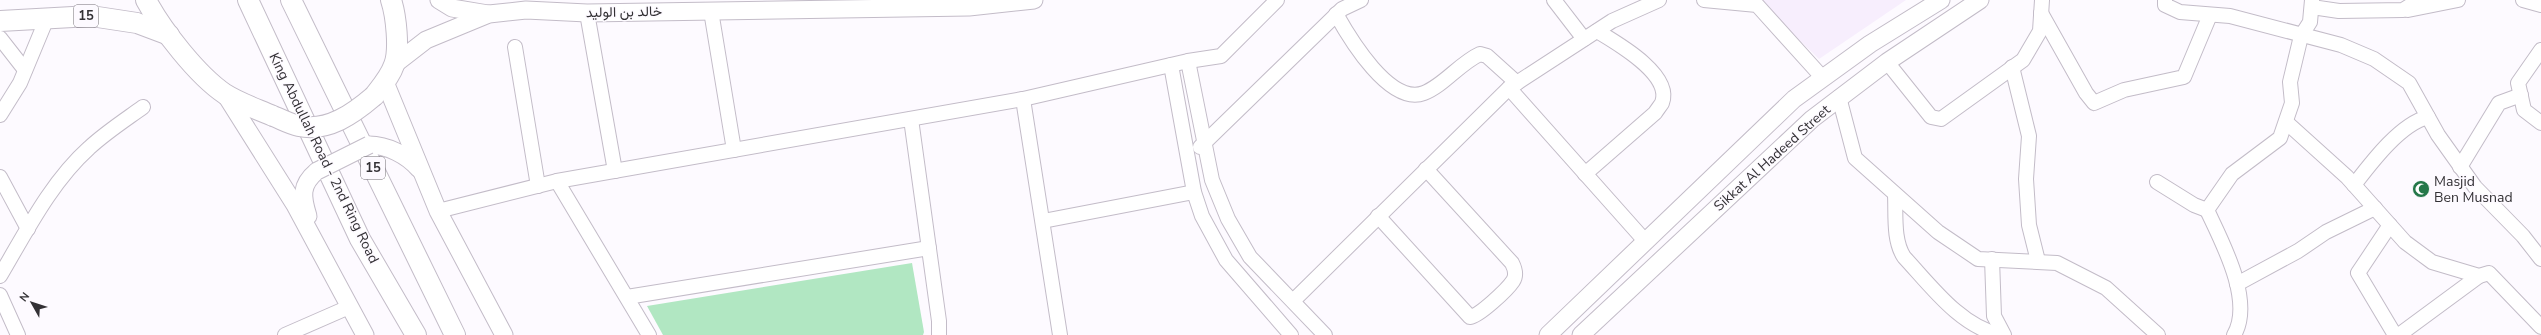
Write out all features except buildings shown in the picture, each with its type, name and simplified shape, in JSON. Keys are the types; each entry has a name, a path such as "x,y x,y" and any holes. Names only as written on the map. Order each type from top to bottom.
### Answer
{"highway":[{"name":"15","path":"55,17 88,0"},
{"name":"خالد بن الوليد","path":"146,0 185,56 225,94 299,126 329,125 354,113 379,89 395,64 396,28 391,0"},
{"name":"King Abdullah Road - 2nd Ring Road","path":"248,0 360,239 416,335"},
{"name":"15","path":"291,0 455,335"},
{"name":"15","path":"0,21 91,16 130,22 169,35"}],"main road":[{"path":"439,0 452,8 489,14"},
{"name":"خالد بن الوليد","path":"395,64 426,40 489,14 526,10 587,13 970,7 1034,0"},
{"name":"Sikkat Al Hadeed Street","path":"1548,335 1794,99 1822,77 1876,40 1941,0"},
{"name":"Sikkat Al Hadeed Street","path":"1581,335 1812,119 1887,62 1980,0"},
{"path":"379,89 423,174 438,211 504,335"},
{"path":"225,94 295,205 314,243 365,335"},
{"path":"314,243 302,196 307,181 317,171 358,149 369,145 380,146 402,155 423,174"}],"street":[{"path":"438,211 557,181 1023,99 1188,61 1221,56 1277,0"},
{"path":"1188,158 1336,14 1342,9 1361,0"},
{"path":"1554,0 1584,39"},
{"path":"1293,301 1426,169 1513,86 1596,30 1612,21 1659,0"},
{"path":"1704,0 1757,6 1822,77"},
{"path":"2165,0 2165,5 2180,12 2230,16 2300,36 2341,45 2374,58 2409,83 2438,136 2460,167 2475,187 2523,236 2541,259"},
{"path":"2404,10 2419,0"},
{"path":"2207,210 2232,174 2280,138 2292,103 2290,82 2300,36 2310,22 2312,4 2339,11 2404,10 2458,0"},
{"path":"2523,0 2541,5"},
{"path":"1887,62 1931,117 1941,119 2023,60 2040,31 2041,6"},
{"path":"2041,6 2086,93 2094,103 2124,90 2184,77 2210,15"},
{"path":"711,11 734,150"},
{"path":"587,13 615,171"},
{"path":"1336,14 1359,52 1380,75 1402,92 1414,95 1425,92 1471,58 1480,54 1487,56 1585,174 1646,242"},
{"path":"0,115 55,17"},
{"path":"1585,174 1655,113 1662,102 1663,95 1660,85 1640,58 1596,30"},
{"path":"0,38 25,70"},
{"path":"516,47 538,186"},
{"path":"2541,50 2518,83 2524,110 2541,123"},
{"path":"1188,61 1212,180 1228,219 1250,257 1325,335"},
{"path":"1171,65 1194,192 1202,216 1226,260 1291,335"},
{"path":"2012,67 2029,136 2026,179 2029,225 2038,261"},
{"path":"2460,167 2499,103 2521,95"},
{"path":"1839,97 1855,158 1938,232 1978,259 2057,263 2106,288 2158,335"},
{"path":"1023,99 1060,335"},
{"path":"0,276 28,229 69,169 88,148 143,108"},
{"path":"2354,185 2396,137 2420,119 2428,118"},
{"path":"911,119 929,248 939,335"},
{"path":"2286,122 2354,185 2405,242 2432,262 2479,276"},
{"path":"1378,216 1470,317 1482,312 1513,281 1516,272 1512,263 1426,169"},
{"path":"0,177 28,229"},
{"path":"557,181 649,335"},
{"path":"2157,182 2194,205 2207,210 2236,274 2240,325 2234,335"},
{"path":"1043,221 1194,192"},
{"path":"1896,194 1896,234 1899,250 1904,257 1958,313 1978,327 2000,335"},
{"path":"2237,284 2298,250 2326,232 2375,208"},
{"path":"2390,225 2358,273 2395,335"},
{"path":"627,297 929,248"},
{"path":"1992,259 1994,316 2004,335"},
{"path":"2399,335 2479,276 2489,273 2541,328"},
{"path":"0,295 18,335"},
{"path":"285,335 349,308"}],"shaded area":[{"path":"1758,0 1906,0 1819,59"}],"green space":[{"path":"912,263 924,332 923,335 663,335 647,306"}],"place":[{"name":"Masjid Ben Musnad","path":"2421,189"}]}
